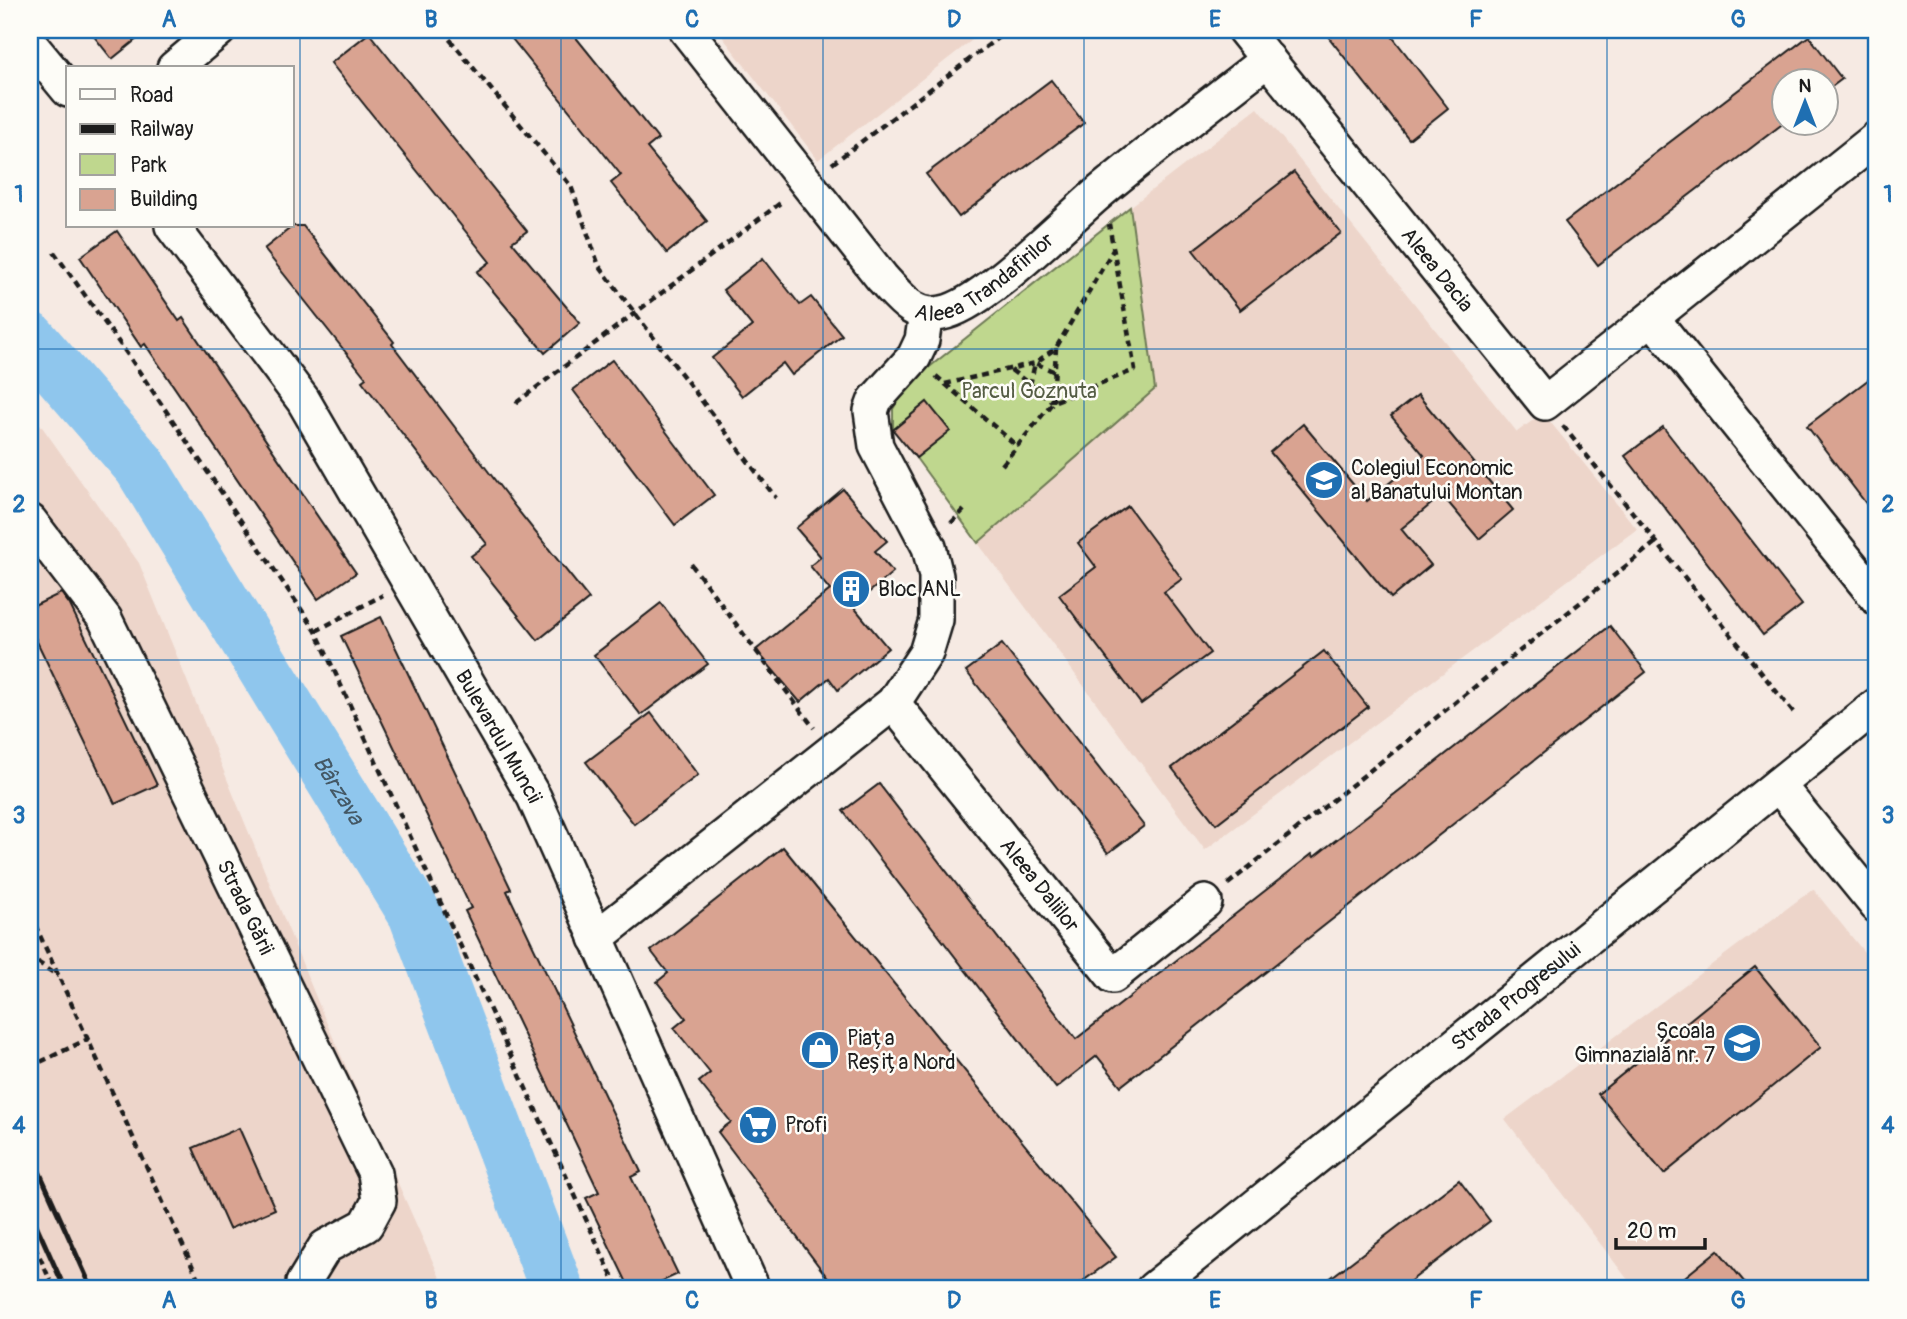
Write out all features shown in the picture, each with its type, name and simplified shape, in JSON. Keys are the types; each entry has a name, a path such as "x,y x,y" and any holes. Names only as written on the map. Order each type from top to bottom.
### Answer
{"street":[{"path":"176,66 219,30"},
{"name":"Aleea Trandafirilor","path":"686,30 882,278 910,307 926,314 943,313 963,306 989,289 1102,190 1268,59"},
{"name":"Aleea Dacia","path":"1244,30 1545,404"},
{"path":"30,44 66,88"},
{"path":"1545,404 1877,138"},
{"name":"Bulevardul Muncii","path":"174,228 303,400 534,797 596,938 740,1285"},
{"path":"596,938 893,703 926,653 936,620 936,576 929,547 876,446 871,411 875,400 914,358 922,340 926,314"},
{"path":"1652,318 1877,598"},
{"name":"Strada Gării","path":"30,521 105,619 375,1172 379,1201 366,1224 325,1247 303,1283 303,1289"},
{"name":"Aleea Daliilor","path":"893,703 1112,976 1205,902"},
{"name":"Strada Progresului","path":"1153,1289 1877,705"},
{"path":"1778,785 1877,906"}],"path":[{"path":"442,30 571,186 599,266 776,498"},
{"path":"516,403 1008,30"},
{"path":"1002,465 1053,402 1135,370 1102,190"},
{"path":"945,384 1035,363 1056,348 1113,250"},
{"path":"54,252 130,358 316,631 618,1289"},
{"path":"1053,402 1056,348"},
{"path":"914,358 1017,446"},
{"path":"1035,363 1055,372"},
{"path":"1030,385 1035,363"},
{"path":"1011,370 1053,402"},
{"path":"1545,404 1793,712"},
{"path":"1205,902 1656,542"},
{"path":"691,564 831,752"},
{"path":"316,631 383,594"},
{"path":"30,914 203,1289"},
{"path":"30,952 39,963 58,976"},
{"path":"30,1067 88,1040"},
{"path":"30,1235 54,1289"}],"shaded area":[{"path":"717,30 985,30 818,160"},
{"name":"Colegiul Economic al Banatului Montan","path":"1258,108 1517,432 1543,413 1637,529 1205,850 978,543 1155,389 1130,207"},
{"path":"30,410 139,563 324,1017 445,1289 30,1289"},
{"name":"Școala Gimnazială nr. 7","path":"1813,889 1877,968 1877,1289 1635,1289 1505,1119"}],"green space":[{"name":"Parcul Goznuta","path":"1130,207 1155,389 978,543 916,458 950,430 927,402 893,430 893,409 907,385"}],"building":[{"path":"89,30 148,30 112,59"},
{"path":"505,30 570,30 658,139 647,148 707,221 667,253 611,183 621,175"},
{"path":"1323,30 1387,30 1448,108 1409,139"},
{"path":"369,33 527,231 512,242 580,323 545,353 477,272 490,262 331,63"},
{"path":"1809,36 1832,66 1770,66 1770,133 1598,265 1565,222"},
{"path":"1051,80 1084,123 959,217 926,174"},
{"path":"1294,172 1341,233 1240,310 1193,250"},
{"path":"303,226 394,342 392,344 516,508 589,599 538,640 471,556 487,544 362,381 366,378 264,249 290,228"},
{"path":"117,231 179,321 183,318 356,573 318,599 145,344 141,347 80,257"},
{"path":"763,258 800,305 811,297 842,335 792,375 783,363 742,396 712,358 752,326 723,290"},
{"path":"612,360 714,495 675,525 573,390"},
{"path":"1877,373 1877,518 1807,426"},
{"path":"1418,395 1513,510 1479,539 1442,495 1401,529 1431,565 1391,598 1270,452 1303,424 1367,501 1424,455 1391,416"},
{"path":"927,402 950,431 916,458 893,430"},
{"path":"1663,427 1802,605 1763,635 1625,456"},
{"name":"Bloc ANL","path":"843,489 887,541 875,551 893,572 853,606 888,648 838,690 829,678 800,702 756,650 830,590 810,566 821,557 796,528"},
{"path":"1128,506 1182,579 1164,592 1210,653 1141,704 1059,595 1096,567 1078,543"},
{"path":"61,593 70,605 157,785 115,804 30,627 30,608"},
{"path":"661,603 708,664 641,715 594,655"},
{"path":"381,617 511,889 507,891 641,1172 631,1177 678,1274 645,1289 630,1289 586,1198 599,1192 465,911 471,908 341,636"},
{"path":"1610,626 1646,672 1121,1086 1097,1056 1056,1088 843,811 879,784 1076,1039"},
{"path":"1002,644 1144,826 1108,853 966,671"},
{"path":"1324,651 1368,707 1216,824 1172,768"},
{"path":"651,713 698,775 634,824 586,762"},
{"name":"Piața Reșița Nord","path":"783,847 1116,1257 1072,1289 836,1289 718,1132 731,1122 699,1082 710,1073 674,1028 686,1018 657,982 668,973 651,951"},
{"path":"1755,967 1821,1047 1664,1174 1598,1094"},
{"path":"239,1128 275,1209 229,1229 193,1148"},
{"path":"1459,1180 1490,1221 1400,1289 1316,1289"},
{"path":"1718,1250 1750,1289 1670,1289"}],"waterway":[{"name":"Bârzava","path":"30,339 140,466 415,914 557,1289"}],"railway":[{"path":"30,1151 92,1289"},
{"path":"30,1211 65,1289"}],"place":[{"name":"Colegiul Economic al Banatului Montan","path":"1324,480"},
{"name":"Bloc ANL","path":"851,589"},
{"name":"Școala Gimnazială nr. 7","path":"1742,1043"},
{"name":"Piața Reșița Nord","path":"820,1050"},
{"name":"Profi","path":"758,1125"}]}
